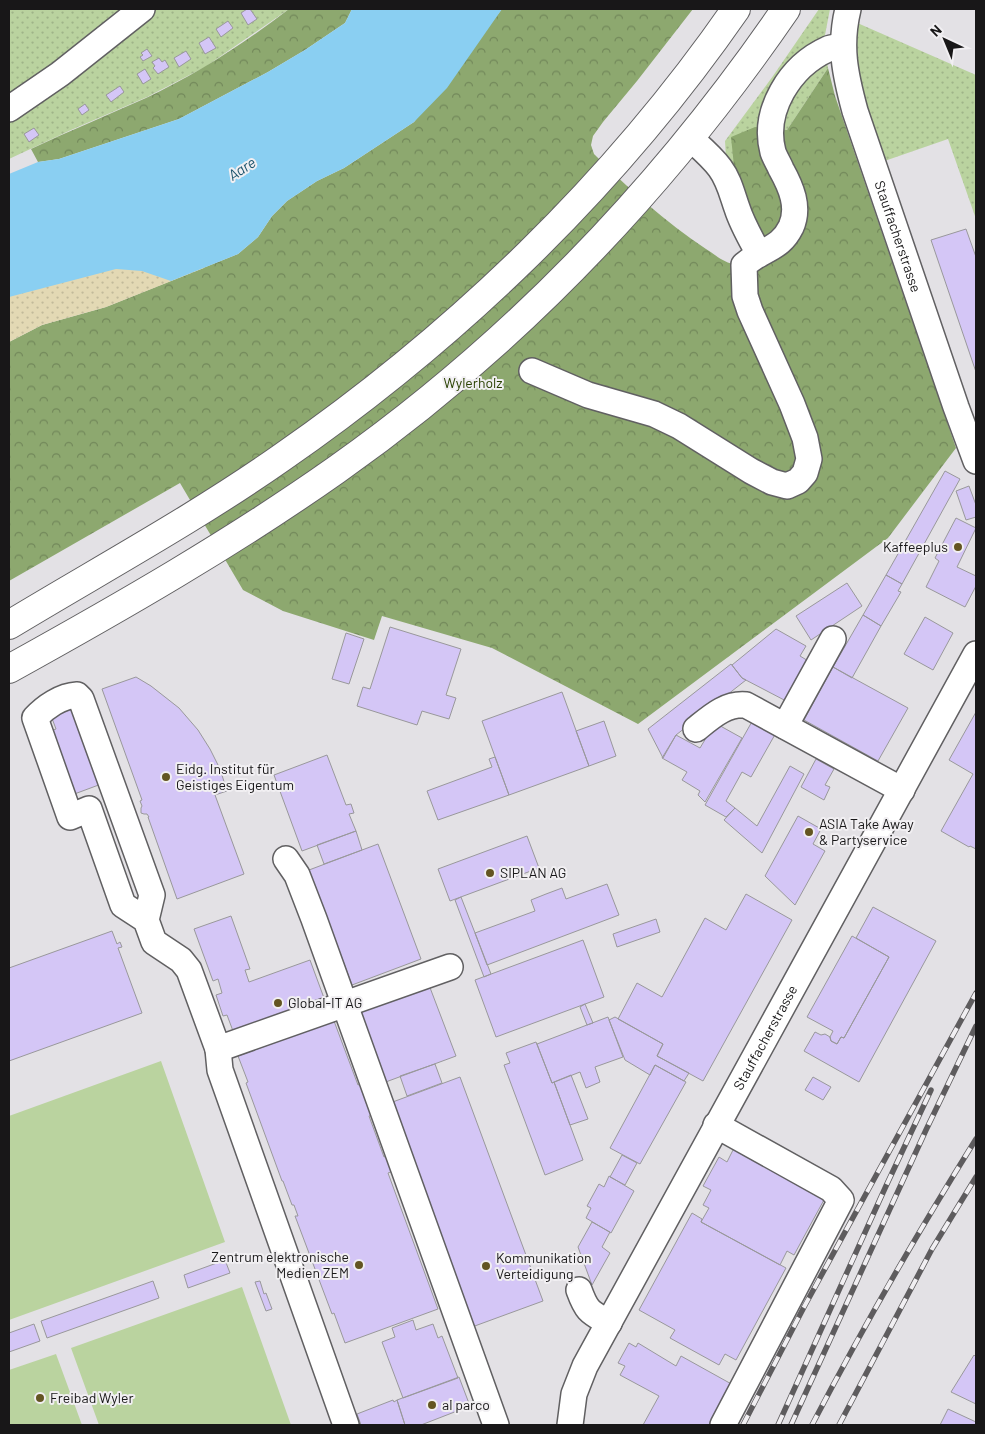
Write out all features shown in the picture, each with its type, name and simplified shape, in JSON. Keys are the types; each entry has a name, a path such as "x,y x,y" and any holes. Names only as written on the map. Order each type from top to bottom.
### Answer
{"highway":[{"path":"9,624 197,514 255,476 314,436 421,352 529,254 622,156 679,86 736,9"},
{"path":"9,669 218,549 338,469 446,385 557,285 621,218 690,138 734,82 786,9"}],"street":[{"path":"9,110 60,74 142,9"},
{"name":"Stauffacherstrasse","path":"848,9 843,46 844,66 855,110 976,461"},
{"path":"532,371 588,395 654,414 679,426 772,482 787,486 798,481 805,473 809,460 805,438 792,404 758,331 745,296 744,265 784,238 791,226 795,212 794,197 773,154 770,134 772,116 777,101 789,80 806,63 829,49 843,46"},
{"path":"690,138 709,155 728,181 736,208 759,254"},
{"path":"785,726 833,639"},
{"name":"Stauffacherstrasse","path":"570,1425 572,1404 578,1383 609,1323 976,654"},
{"path":"146,920 123,905 89,809 70,817 35,718 45,707 71,695 77,695 82,699 152,895 146,920 154,942 181,960 190,970 218,1049 220,1070 346,1425"},
{"path":"696,730 722,710 741,705 751,707 902,790"},
{"path":"96,829 124,819"},
{"path":"286,859 297,875 314,918 496,1425"},
{"path":"218,1049 450,967"},
{"path":"716,1125 832,1189 841,1200 723,1425"},
{"path":"579,1290 584,1305 591,1313 609,1323"}],"green space":[{"path":"9,9 289,9 205,67 147,97 9,159"},
{"path":"289,9 352,9 345,23 305,50 268,72 179,119 59,159 38,162 31,149 184,79 238,46"},
{"name":"Wylerholz","path":"502,9 693,9 603,122 593,136 591,145 594,154 662,216 719,258 734,264 744,264 731,137 755,127 787,130 828,68 835,96 956,448 888,538 638,724 492,648 382,616 374,640 283,611 243,590 180,483 9,581 9,342 42,325 106,307 238,254 258,237 272,216 287,201 317,181 344,168 414,122"},
{"path":"819,9 830,9 825,35 735,174 726,158 725,141"},
{"path":"846,18 976,75 976,219 948,139 873,165"},
{"path":"827,62 828,68 787,130 776,129 789,91"},
{"path":"161,1061 225,1242 9,1320 9,1116"},
{"path":"242,1287 291,1425 99,1425 71,1348"},
{"name":"Freibad Wyler","path":"56,1354 82,1425 9,1425 9,1370"}],"sand":[{"path":"157,247 204,268 106,307 42,325 9,342 9,284"}],"water":[{"name":"Aare","path":"352,9 502,9 447,88 414,122 344,168 317,181 287,201 272,216 258,237 238,254 171,281 142,271 116,269 9,297 9,174 38,162 59,159 179,119 268,72 305,50 345,23"}],"building":[{"path":"250,9 257,19 248,25 241,13"},
{"path":"228,21 233,28 221,37 216,29"},
{"path":"209,37 216,48 205,54 199,43"},
{"path":"147,49 152,56 143,61 140,57 143,55 141,53"},
{"path":"186,51 191,59 179,67 174,58"},
{"path":"159,58 162,62 165,60 169,67 158,74 153,68 155,66 152,62"},
{"path":"145,69 151,79 143,84 137,74"},
{"path":"120,86 124,92 111,102 106,95"},
{"path":"85,104 89,110 82,115 78,109"},
{"path":"34,128 39,135 29,142 24,134"},
{"path":"966,229 976,257 976,372 931,240"},
{"path":"945,471 960,479 902,584 886,575"},
{"path":"969,486 976,505 976,517 966,520 956,491"},
{"path":"956,518 976,528 957,567 976,576 976,586 965,607 926,587 939,561 935,558"},
{"path":"886,575 902,584 898,591 901,592 881,626 863,615"},
{"path":"847,583 862,606 811,640 796,616"},
{"path":"863,615 881,626 852,678 833,667"},
{"path":"925,617 953,633 933,670 904,654"},
{"path":"390,627 461,649 446,695 456,698 449,719 422,711 417,725 357,706 363,687 370,689"},
{"path":"776,629 806,646 800,656 810,662 788,702 742,678 732,665"},
{"path":"346,633 364,639 349,684 332,679"},
{"path":"731,664 742,678 746,680 676,735 663,758 648,729"},
{"path":"833,667 908,708 878,761 804,720"},
{"path":"136,677 179,708 198,730 210,749 220,769 227,791 215,795 244,874 177,899 149,817 147,814 141,813 142,806 140,801 142,800 102,689"},
{"path":"562,692 589,766 509,795 482,721"},
{"path":"74,704 104,783 69,796 45,733 56,729 50,713"},
{"path":"976,712 976,849 941,831 973,774 949,760"},
{"path":"754,718 777,731 751,777 742,772 726,801 735,808 726,817 705,805"},
{"path":"604,721 616,756 589,766 576,731"},
{"path":"715,723 742,738 705,802 698,795 700,791 682,780 687,772 662,758 676,735 700,748"},
{"path":"327,755 346,805 351,804 354,813 349,814 356,831 302,851 274,775"},
{"path":"495,757 509,795 438,820 427,791 492,767 489,759"},
{"path":"816,759 834,769 825,785 830,787 824,800 801,787"},
{"path":"790,766 804,774 762,853 724,820 735,808 757,826"},
{"path":"798,816 821,829 813,844 825,851 795,905 765,876"},
{"path":"356,831 362,850 324,864 317,845"},
{"path":"527,836 539,868 450,901 438,869"},
{"path":"378,844 421,959 352,985 309,870"},
{"path":"607,884 619,915 487,965 475,933 535,911 531,900 562,888 566,899"},
{"path":"746,894 792,920 703,1081 657,1056 663,1044 618,1019 637,983 662,997 705,918 726,930"},
{"path":"461,897 491,974 484,977 455,900"},
{"path":"873,907 936,941 859,1082 804,1051 815,1032 821,1035 825,1034 830,1037 831,1041 837,1044 841,1037 844,1038 889,957 856,938"},
{"path":"231,916 250,969 245,970 249,982 310,960 324,998 233,1031 227,1015 223,1016 216,995 222,993 218,979 213,981 194,929"},
{"path":"656,919 660,932 617,947 613,934"},
{"path":"112,931 117,944 120,942 122,947 118,948 142,1013 9,1061 9,968"},
{"path":"852,936 889,957 844,1038 841,1037 837,1044 831,1041 830,1037 833,1031 807,1017"},
{"path":"583,940 604,997 496,1037 475,980"},
{"path":"429,985 456,1056 383,1083 357,1013"},
{"path":"585,1004 593,1023 587,1025 580,1007"},
{"path":"608,1017 623,1057 595,1067 600,1082 586,1088 580,1072 552,1083 537,1044"},
{"path":"615,1017 663,1044 657,1056 689,1073 684,1081 655,1065 650,1075 625,1060 609,1020"},
{"path":"334,1021 358,1085 363,1083 374,1114 369,1116 384,1157 393,1154 398,1169 388,1173 438,1309 345,1343 295,1216 298,1216 282,1181 238,1056"},
{"path":"536,1042 552,1083 554,1082 583,1160 545,1175 504,1065 510,1063 506,1053"},
{"path":"435,1064 442,1083 407,1096 400,1076"},
{"path":"655,1065 686,1082 640,1164 610,1148"},
{"path":"571,1075 588,1119 570,1125 554,1082"},
{"path":"460,1077 543,1301 472,1327 390,1103"},
{"path":"813,1077 831,1087 823,1100 805,1090"},
{"path":"736,1144 825,1198 794,1255 787,1251 780,1265 701,1222 709,1208 703,1205 711,1190 703,1186 719,1157 727,1162"},
{"path":"622,1155 637,1163 625,1185 610,1177"},
{"path":"609,1176 634,1191 611,1233 586,1218 591,1208 587,1206 599,1184 604,1187"},
{"path":"692,1213 702,1219 701,1222 786,1268 736,1360 725,1354 719,1365 670,1338 675,1330 639,1310"},
{"path":"592,1222 610,1232 602,1247 610,1253 592,1285 578,1247"},
{"path":"225,1260 230,1273 188,1288 184,1275"},
{"path":"153,1281 159,1298 47,1338 41,1321"},
{"path":"260,1281 272,1309 266,1311 255,1282"},
{"path":"413,1320 416,1330 433,1324 438,1338 442,1336 458,1378 403,1398 382,1342 395,1337 392,1328"},
{"path":"34,1324 40,1341 9,1352 9,1333"},
{"path":"629,1343 636,1347 638,1343 676,1366 681,1356 735,1386 713,1425 643,1425 659,1396 620,1375 625,1366 618,1363"},
{"path":"974,1355 976,1357 976,1404 951,1392"},
{"path":"459,1377 470,1406 421,1425 405,1425 397,1400"},
{"path":"393,1400 394,1402 397,1400 405,1425 361,1425 357,1414"},
{"path":"948,1409 976,1422 976,1425 940,1425"}],"railway":[{"path":"743,1425 804,1307 976,993"},
{"path":"791,1425 926,1130 976,1026"},
{"path":"778,1425 931,1090"},
{"path":"812,1425 891,1280 976,1139"},
{"path":"839,1425 932,1249 976,1177"}],"place":[{"name":"Kaffeeplus","path":"958,547"},
{"name":"Eidg. Institut für Geistiges Eigentum","path":"166,777"},
{"name":"ASIA Take Away & Partyservice","path":"809,832"},
{"name":"SIPLAN AG","path":"490,873"},
{"name":"Global-IT AG","path":"278,1003"},
{"name":"Zentrum elektronische Medien ZEM","path":"359,1265"},
{"name":"Kommunikation Verteidigung","path":"486,1266"},
{"name":"Freibad Wyler","path":"40,1398"},
{"name":"al parco","path":"432,1405"}]}
